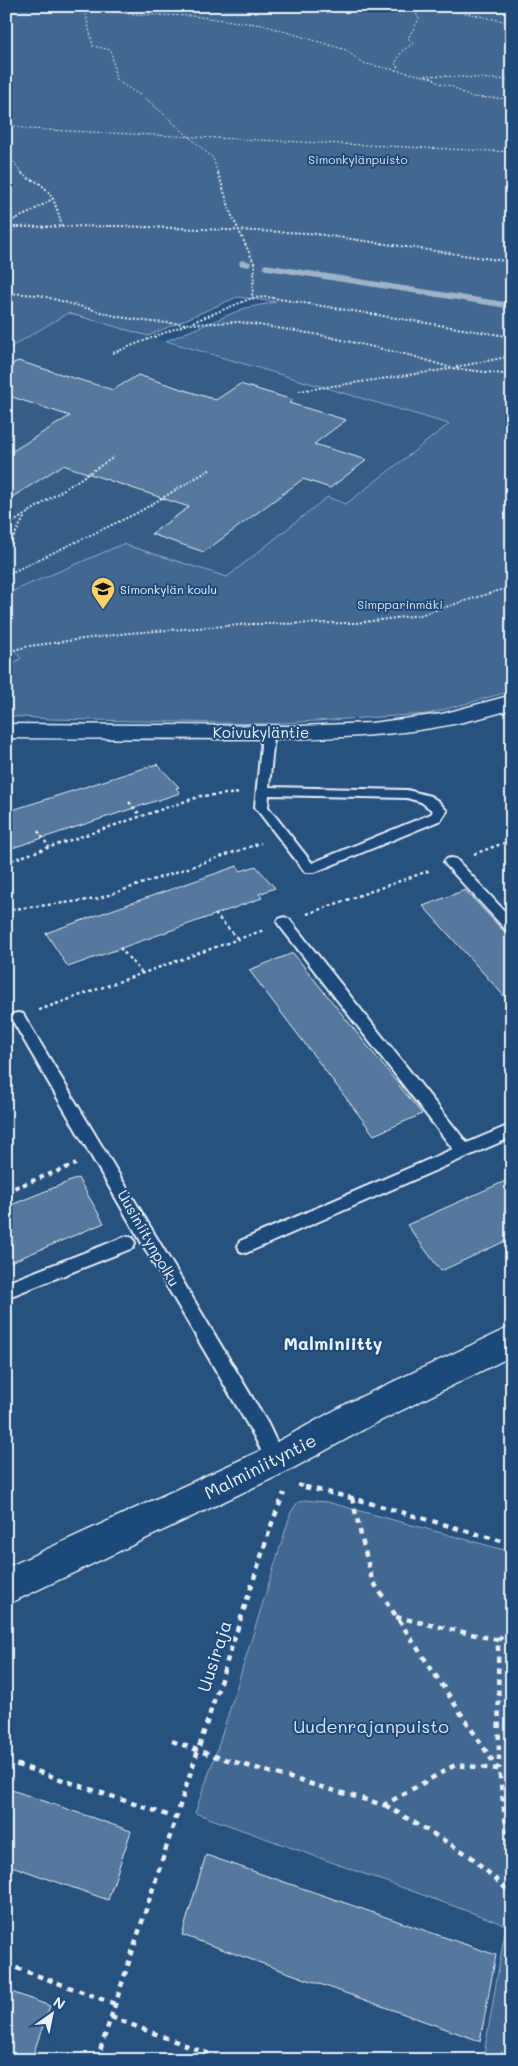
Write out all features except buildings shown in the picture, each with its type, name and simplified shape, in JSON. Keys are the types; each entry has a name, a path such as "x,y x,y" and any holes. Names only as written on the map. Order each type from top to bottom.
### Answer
{"main road":[{"name":"Koivukyläntie","path":"6,731 266,733 362,731 400,728 457,718 512,702"},
{"name":"Malminiityntie","path":"6,1587 283,1478 360,1414 512,1340"}],"lane":[{"path":"264,791 407,794 423,796 436,804 440,811 436,817 310,869 261,806 264,791 266,733"},
{"path":"451,862 512,928"},
{"path":"284,922 464,1151"},
{"name":"Uusiniitynpolku","path":"18,1018 262,1430 283,1478"},
{"path":"246,1246 512,1130"},
{"path":"6,1292 127,1243"}],"path":[{"path":"73,6 130,14 192,16 263,25 346,50 362,63 433,78 438,83 451,86 470,97 512,99"},
{"path":"413,6 424,6"},
{"path":"396,71 398,66 395,64 398,54 402,49 414,43 408,38 414,25 420,19 416,13 417,6"},
{"path":"417,6 451,10 512,23"},
{"path":"506,6 512,10"},
{"path":"85,8 93,46 111,50 116,80 149,101 191,136 213,158 238,229 255,265 252,298"},
{"path":"416,74 512,80"},
{"path":"6,124 27,129 512,152"},
{"path":"6,152 24,176 39,183 54,198 62,226"},
{"path":"6,223 29,213 54,198"},
{"path":"6,227 62,226 309,232 512,262"},
{"path":"6,293 38,295 127,318 152,322 189,324 240,322 320,334 413,356 451,368 512,376"},
{"path":"113,354 252,298 281,299 512,337"},
{"path":"299,391 451,368 512,356"},
{"path":"6,527 114,457"},
{"path":"6,575 100,533 175,493 211,469"},
{"path":"6,551 26,514"},
{"path":"6,652 29,646 44,646 129,633 252,624 356,623 420,615 504,589 512,584"},
{"path":"6,862 201,796 264,791"},
{"path":"129,802 141,816"},
{"path":"38,832 49,847"},
{"path":"6,910 97,899 284,835"},
{"path":"215,914 238,939"},
{"path":"120,948 142,973"},
{"path":"6,1191 100,1154"},
{"path":"283,1478 512,1544"},
{"name":"Uusiraja","path":"97,2060 272,1523 283,1478"},
{"path":"352,1498 372,1580 499,1769"},
{"path":"396,1617 498,1640"},
{"path":"512,1628 498,1640 499,1769 512,1874"},
{"path":"172,1741 384,1805 470,1856 512,1894"},
{"path":"6,1760 176,1818"},
{"path":"384,1805 454,1765 499,1769"},
{"path":"6,1964 115,2004"},
{"path":"111,2017 225,2060"}],"shaded area":[{"name":"Simonkylän koulu","path":"68,313 449,424 355,497 51,719 6,716 6,350"}],"green space":[{"path":"6,6 512,6 512,691 428,714 267,724 51,719 6,716 6,669 21,658 6,640 6,594 123,544 227,577 327,497 346,504 449,424 166,341 245,308 276,302 237,297 148,336 68,313 6,350"},
{"name":"Uudenrajanpuisto","path":"304,1500 327,1502 512,1552 512,2060 483,2060 506,1925 195,1813 218,1747 291,1512 297,1503"}],"waterway":[{"path":"242,263 248,264"},
{"path":"266,267 512,306"}],"place":[{"name":"Simonkylän koulu","path":"103,610"}],"district":[{"name":"Malminiitty","path":"333,1343"}],"park label":[{"name":"Simonkylänpuisto","path":"358,159"},
{"name":"Simpparinmäki","path":"400,604"}]}
